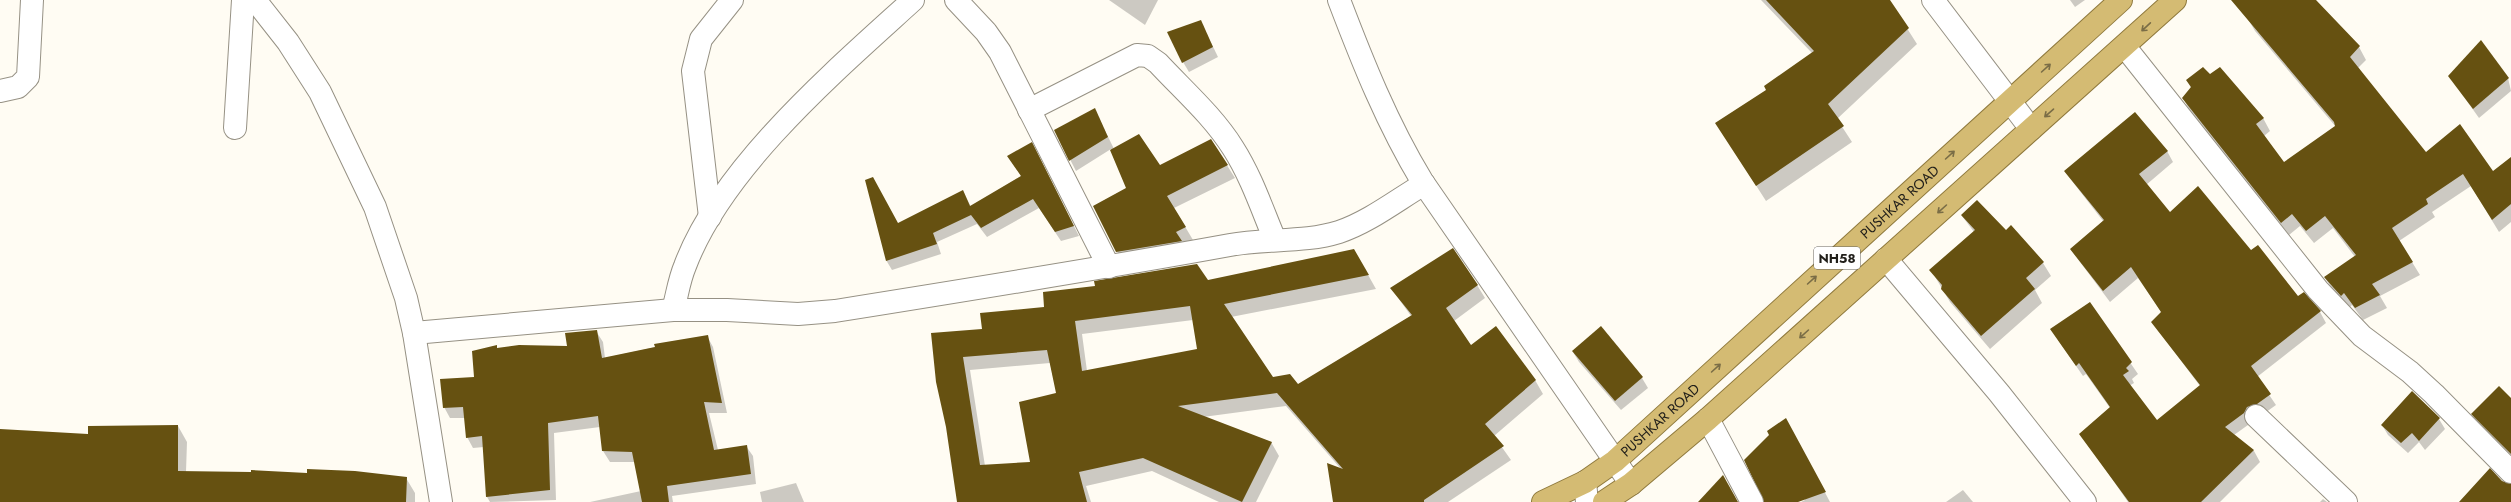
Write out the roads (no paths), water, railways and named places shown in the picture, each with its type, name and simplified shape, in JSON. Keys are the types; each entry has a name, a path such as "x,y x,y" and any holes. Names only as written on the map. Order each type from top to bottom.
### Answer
{"highway":[{"name":"PUSHKAR ROAD","path":"1542,502 1586,492 1615,461 2121,0"},
{"name":"PUSHKAR ROAD","path":"1604,502 1631,484 1708,419 2031,129 2125,48 2175,0"}],"street":[{"path":"0,90 18,87 28,77 32,0"},
{"path":"235,128 243,0"},
{"path":"255,0 288,42 326,105 375,207 406,298 414,333 441,502"},
{"path":"710,217 693,71 701,39 732,0"},
{"path":"673,310 685,266 710,217 733,182 791,116 839,67 912,0"},
{"path":"956,0 986,32 1000,52 1109,267"},
{"path":"1339,0 1379,103 1399,143 1424,184 1631,484"},
{"path":"1933,0 2031,129"},
{"path":"2125,48 2318,290 2362,336 2410,372 2434,394 2511,472"},
{"path":"1029,110 1137,56 1148,56 1158,63 1220,130 1233,148 1246,171 1275,240"},
{"path":"414,333 673,310 727,310 798,314 835,311 1109,267 1241,242 1315,237 1339,232 1361,222 1424,184"},
{"path":"1886,259 1999,393 2085,502"},
{"path":"2256,416 2346,502"},
{"path":"1708,419 1752,502"}]}
